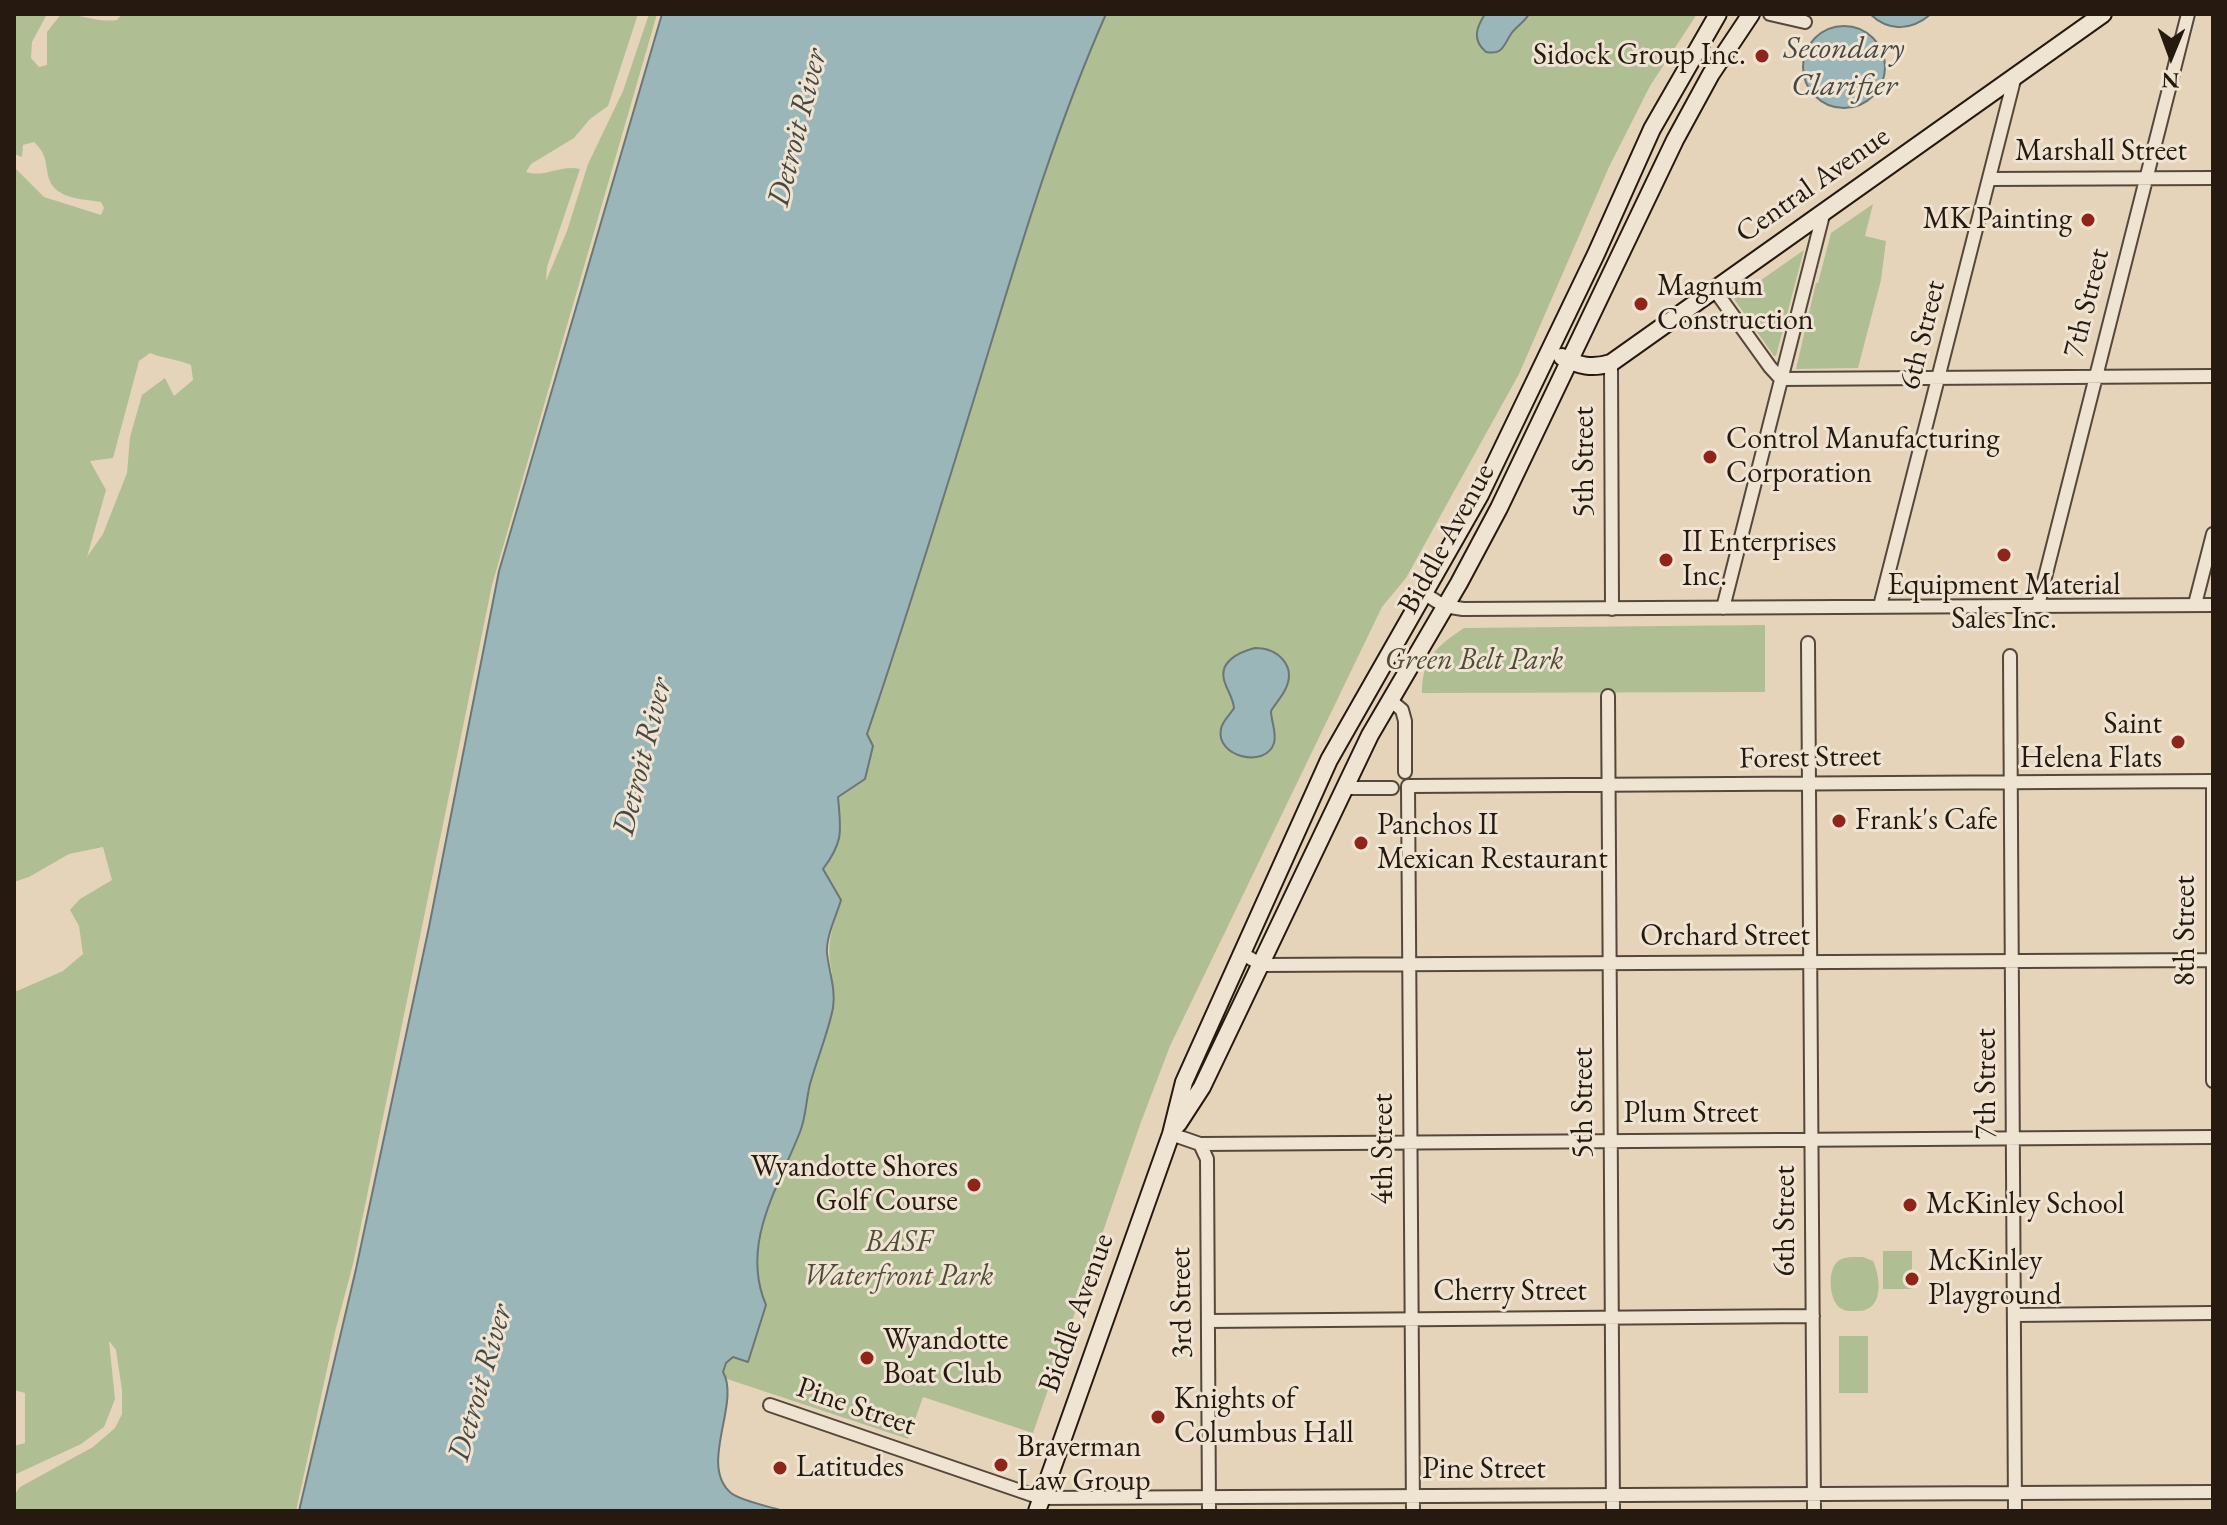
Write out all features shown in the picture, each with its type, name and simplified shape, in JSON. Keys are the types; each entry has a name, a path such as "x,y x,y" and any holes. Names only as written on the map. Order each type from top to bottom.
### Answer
{"main road":[{"name":"Biddle Avenue","path":"1039,1504 1171,1134 1184,1082 1241,953 1329,760 1480,495 1596,254 1652,129 1718,14"},
{"name":"Biddle Avenue","path":"1171,1134 1202,1087 1344,788 1390,700 1499,508 1675,140 1711,74 1751,14"},
{"name":"Central Avenue","path":"1611,363 2103,14"},
{"path":"1652,129 1675,140"},
{"path":"1549,349 1583,366 1597,367 1611,363"}],"street":[{"path":"1770,14 1805,22"},
{"name":"7th Street","path":"2038,605 2188,14"},
{"name":"6th Street","path":"1880,606 2015,76"},
{"name":"Marshall Street","path":"1989,179 2213,178"},
{"path":"1723,608 1824,211"},
{"path":"1714,289 1781,379 2213,376"},
{"name":"5th Street","path":"1611,363 1612,609"},
{"path":"2195,604 2213,534"},
{"path":"1425,594 1444,606 1463,609 2213,605"},
{"name":"6th Street","path":"1808,643 1814,1511"},
{"name":"7th Street","path":"2010,656 2015,1511"},
{"name":"5th Street","path":"1608,696 1613,1511"},
{"path":"1390,700 1402,710 1405,721 1405,772"},
{"name":"Forest Street","path":"1408,786 2213,782"},
{"name":"8th Street","path":"2213,782 2213,1081"},
{"name":"4th Street","path":"1408,786 1413,1511"},
{"path":"1344,788 1392,788"},
{"name":"Orchard Street","path":"1241,953 1262,965 2213,960"},
{"name":"Plum Street","path":"1171,1134 1200,1144 2213,1137"},
{"name":"3rd Street","path":"1200,1144 1207,1159 1209,1504"},
{"path":"2014,1315 2213,1313"},
{"name":"Cherry Street","path":"1208,1321 1813,1316"},
{"name":"Pine Street","path":"770,1405 1039,1504 1209,1504 1412,1496 2213,1492"}],"green space":[{"path":"14,14 47,14 32,42 31,58 39,67 47,65 47,32 61,14 110,21 117,20 122,14 638,14 608,106 590,119 574,138 531,164 526,172 580,169 547,267 546,281 567,231 588,164 623,91 649,14 657,14 492,585 353,1264 296,1511 14,1511 14,1495 20,1487 93,1447 115,1428 122,1414 122,1390 116,1350 109,1341 115,1399 104,1427 81,1444 14,1475 14,1446 25,1443 25,1393 14,1390 14,990 63,971 83,954 79,926 70,910 80,899 112,880 103,847 69,854 14,882 14,167 44,197 101,215 104,208 101,202 74,198 53,187 44,155 34,142 23,145 22,157 14,154","holes":["150,353 191,365 193,380 174,396 165,378 142,395 130,437 127,473 103,534 87,557 106,490 90,461 113,458 139,361"]},
{"name":"Wyandotte Shores Golf Course","path":"1106,14 1697,14 1650,86 1609,167 1519,374 1406,578 1382,607 1170,1046 1033,1433 923,1397 908,1439 727,1379 723,1372 726,1363 734,1357 748,1362 760,1292 756,1264 758,1242 767,1210 802,1128 832,972 829,952 831,936 841,900 822,870 841,826 838,797 867,734 1027,224 1075,85"},
{"path":"1873,204 1865,236 1886,241 1881,280 1858,368 1796,369 1831,233"},
{"path":"1804,250 1776,356 1774,356 1734,299"},
{"name":"Green Belt Park","path":"1765,625 1765,692 1422,693 1425,671 1432,654 1464,628"},
{"path":"1883,1251 1912,1251 1912,1289 1883,1289"},
{"path":"1863,1257 1873,1261 1876,1268 1879,1284 1876,1300 1866,1310 1844,1310 1834,1299 1831,1285 1834,1265 1840,1259"},
{"path":"1839,1336 1868,1336 1868,1393 1839,1393"}],"water":[{"name":"Detroit River","path":"662,14 1106,14 1040,187 867,734 873,746 865,779 838,797 840,835 835,851 823,869 841,900 827,947 833,1008 810,1084 802,1126 773,1195 760,1238 757,1260 766,1305 748,1362 733,1357 726,1363 723,1372 727,1400 718,1467 722,1481 736,1496 784,1511 299,1511 356,1269 429,927 499,571"},
{"path":"1485,14 1529,14 1502,49 1492,53 1486,52 1477,38"},
{"name":"Secondary Clarifier","path":"1870,14 1931,14 1916,24 1900,27 1885,24"},
{"name":"Secondary Clarifier","path":"1844,26 1860,29 1873,38 1882,51 1885,67 1882,83 1873,96 1860,105 1844,108 1828,105 1815,96 1806,83 1803,67 1806,51 1815,38 1828,29"},
{"path":"1255,648 1278,655 1284,660 1289,674 1285,690 1271,711 1274,743 1262,756 1252,757 1233,753 1226,747 1221,739 1221,729 1234,708 1223,676 1224,669 1236,655"}],"place":[{"name":"Sidock Group Inc.","path":"1762,56"},
{"name":"MK Painting","path":"2088,220"},
{"name":"Magnum Construction","path":"1641,304"},
{"name":"Control Manufacturing Corporation","path":"1710,457"},
{"name":"Equipment Material Sales Inc.","path":"2004,555"},
{"name":"II Enterprises Inc.","path":"1666,560"},
{"name":"Saint Helena Flats","path":"2178,742"},
{"name":"Frank's Cafe","path":"1839,821"},
{"name":"Panchos II Mexican Restaurant","path":"1361,843"},
{"name":"Wyandotte Shores Golf Course","path":"974,1185"},
{"name":"McKinley School","path":"1910,1205"},
{"name":"McKinley Playground","path":"1912,1279"},
{"name":"Wyandotte Boat Club","path":"867,1358"},
{"name":"Knights of Columbus Hall","path":"1158,1417"},
{"name":"Braverman Law Group","path":"1001,1465"},
{"name":"Latitudes","path":"780,1468"}],"park label":[{"name":"BASF Waterfront Park","path":"898,1260"}]}
